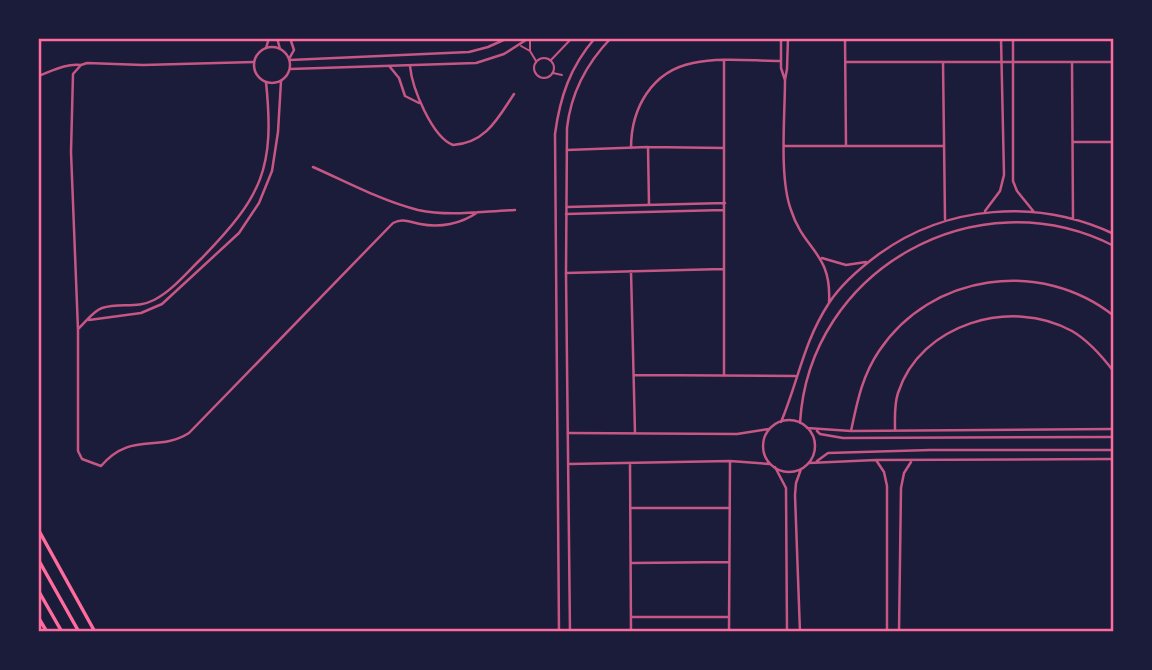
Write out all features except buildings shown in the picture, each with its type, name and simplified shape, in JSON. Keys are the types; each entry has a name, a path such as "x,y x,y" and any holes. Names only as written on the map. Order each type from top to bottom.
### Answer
{"main road":[{"path":"38,529 95,632"},
{"path":"38,559 79,632"},
{"path":"38,590 62,632"},
{"path":"38,617 47,632"}],"street":[{"path":"78,330 103,307 134,306 156,299 182,278 238,218 258,187 264,169 270,134 266,82 257,74 254,62 256,56 266,48 269,38"},
{"path":"277,38 280,49 289,60"},
{"path":"89,320 141,313 162,304 239,233 259,203 272,171 281,81 290,69 289,60 294,50 290,38"},
{"path":"289,60 469,51 488,47 508,38"},
{"path":"290,69 476,62 497,57 529,38"},
{"path":"529,38 530,51 537,62"},
{"path":"551,60 572,38"},
{"path":"559,632 555,134 565,85 579,59 595,38"},
{"path":"570,632 566,273 568,118 575,91 588,65 611,38"},
{"path":"781,38 781,61 785,80"},
{"path":"788,38 785,80 785,179 791,212 798,227 821,257 829,280 830,303"},
{"path":"845,38 846,146"},
{"path":"984,212 1000,191 1004,175 1001,38"},
{"path":"1013,38 1013,181 1017,191 1034,212"},
{"path":"519,45 530,51"},
{"path":"266,48 280,49"},
{"path":"551,60 542,58 537,62 535,71 545,78 553,73 562,75"},
{"path":"312,59 312,70"},
{"path":"551,60 553,73"},
{"path":"723,376 724,61"},
{"path":"631,148 631,134 638,107 653,84 669,72 687,64 781,61"},
{"path":"38,76 66,66 92,63 143,65 254,62"},
{"path":"846,62 1114,62"},
{"path":"943,62 945,220"},
{"path":"1072,62 1073,219"},
{"path":"81,65 74,74 72,104 79,454 84,461 102,466 110,455 123,447 175,440 189,433 393,223 403,220 422,225 448,225 478,212"},
{"path":"410,66 421,104 445,141 458,145 486,134 514,94"},
{"path":"390,67 405,96 421,104"},
{"path":"266,82 281,81"},
{"path":"1073,142 1114,142"},
{"path":"785,146 944,146"},
{"path":"648,147 649,205"},
{"path":"566,150 725,148"},
{"path":"313,167 383,198 418,209 447,213 515,210"},
{"path":"566,207 725,203"},
{"path":"566,214 725,210"},
{"path":"781,422 808,342 830,303 855,273 907,237 945,220 984,212 1034,212 1073,219 1114,234"},
{"path":"800,423 802,400 809,374 819,346 834,320 862,285 909,250 966,228 1013,222 1066,228 1114,246"},
{"path":"821,257 846,265 870,261"},
{"path":"566,273 724,269"},
{"path":"631,271 635,433"},
{"path":"851,431 862,385 879,351 904,323 931,302 951,292 993,281 1014,280 1049,284 1083,296 1114,316"},
{"path":"895,430 898,393 912,365 948,333 979,320 1012,316 1033,317 1053,323 1072,331 1089,344 1114,372"},
{"path":"634,375 795,376"},
{"path":"568,433 737,434 769,429 781,422 800,423 813,437 815,448 809,463"},
{"path":"807,428 851,431 1114,429"},
{"path":"769,429 763,444 769,464"},
{"path":"815,429 820,434 844,438 1114,437"},
{"path":"817,461 828,453 1114,450"},
{"path":"800,632 795,495 796,483 802,469 809,463 876,460 1113,459"},
{"path":"876,460 884,472 887,486 887,632"},
{"path":"569,464 730,461 769,464 788,472 802,469"},
{"path":"729,632 730,461"},
{"path":"900,632 901,488 904,473 912,461"},
{"path":"630,463 631,632"},
{"path":"775,467 786,488 787,632"},
{"path":"631,508 730,508"},
{"path":"632,563 729,562"},
{"path":"631,617 729,617"}]}
